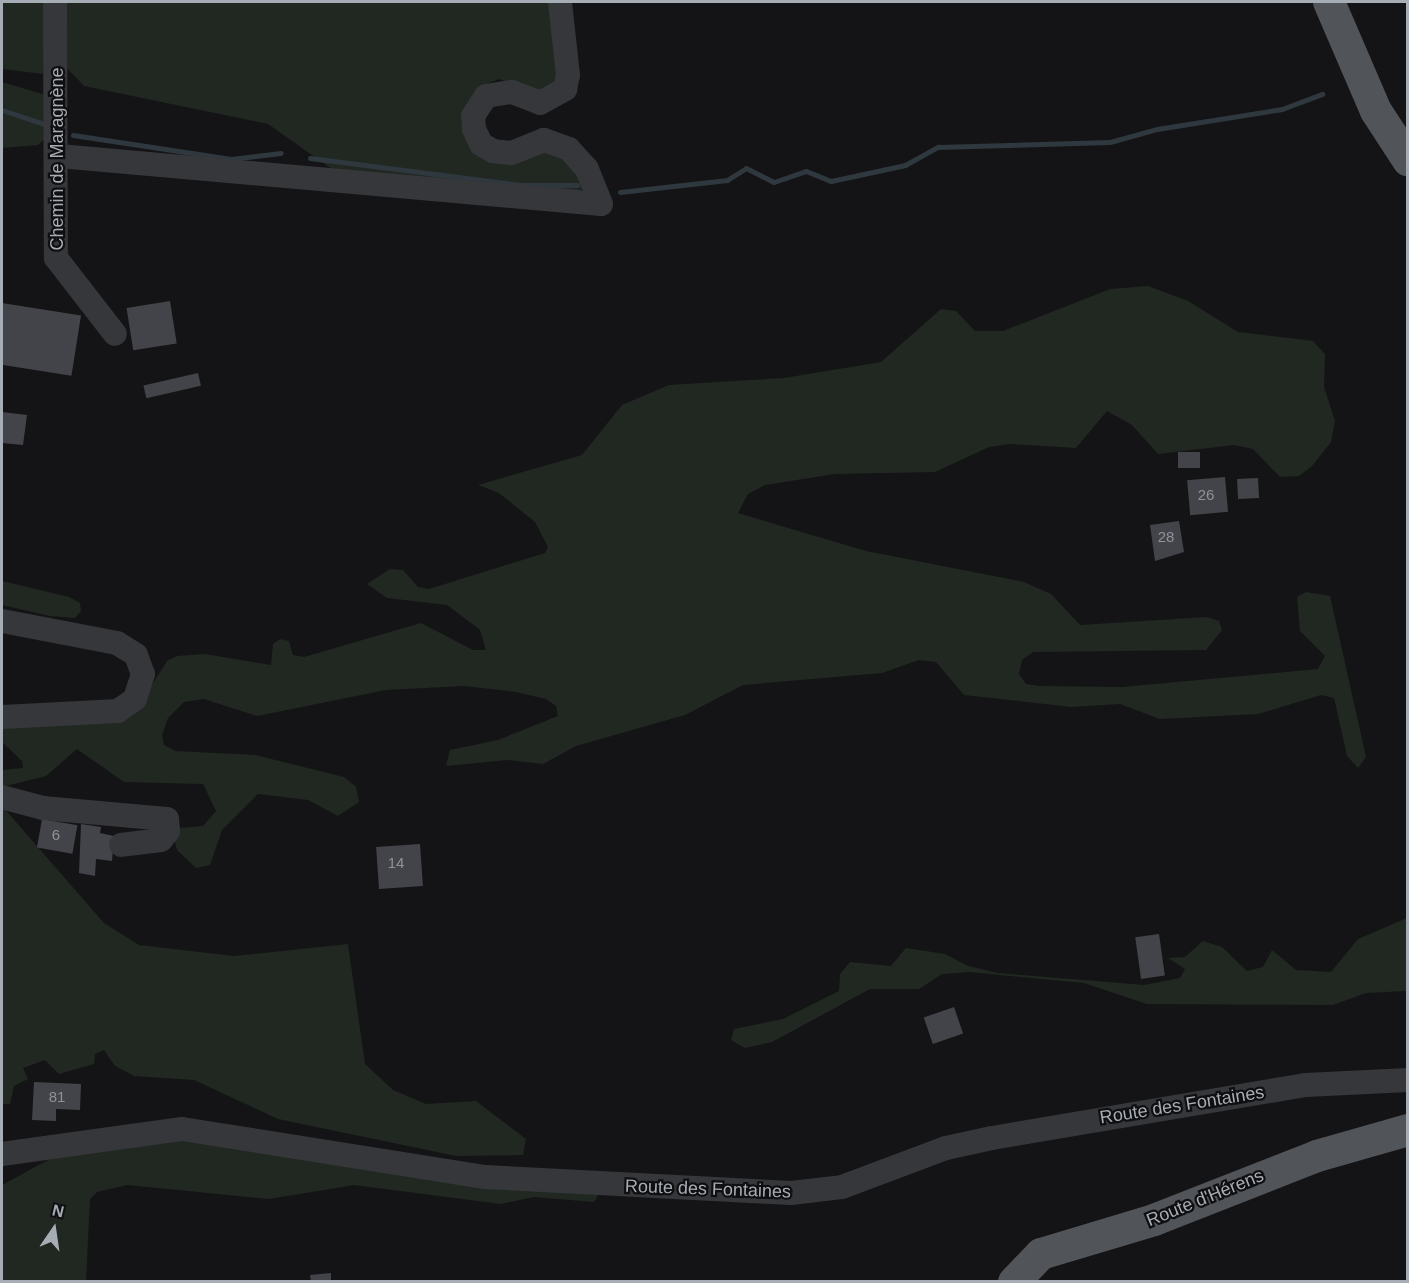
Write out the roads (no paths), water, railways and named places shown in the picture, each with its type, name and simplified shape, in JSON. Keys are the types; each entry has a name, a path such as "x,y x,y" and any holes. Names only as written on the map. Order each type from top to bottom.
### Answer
{"main road":[{"path":"1329,2 1376,111 1407,160"},
{"name":"Route d'Hérens","path":"1014,1281 1041,1254 1162,1217 1317,1156 1407,1130"}],"street":[{"name":"Chemin de Maragnène","path":"55,2 59,156 56,258 115,333"},
{"path":"59,156 601,204 587,169 569,148 544,140 511,153 493,151 481,144 474,129 478,104 493,93 512,92 540,104 565,89 568,75 560,2"},
{"path":"2,621 117,643 136,655 143,674 135,699 118,711 2,717"},
{"path":"2,797 43,808 167,819 168,831 161,840 121,845"},
{"name":"Route des Fontaines","path":"2,1154 182,1129 485,1177 791,1194 842,1187 946,1148 992,1138 1306,1085 1407,1080"}],"waterway":[{"path":"620,192 727,180 746,168 774,182 806,171 831,181 905,165 938,147 1110,142 1157,129 1282,109 1322,94"},
{"path":"2,110 44,124"},
{"path":"73,135 231,159 281,153"},
{"path":"310,158 521,185 577,185"}]}
